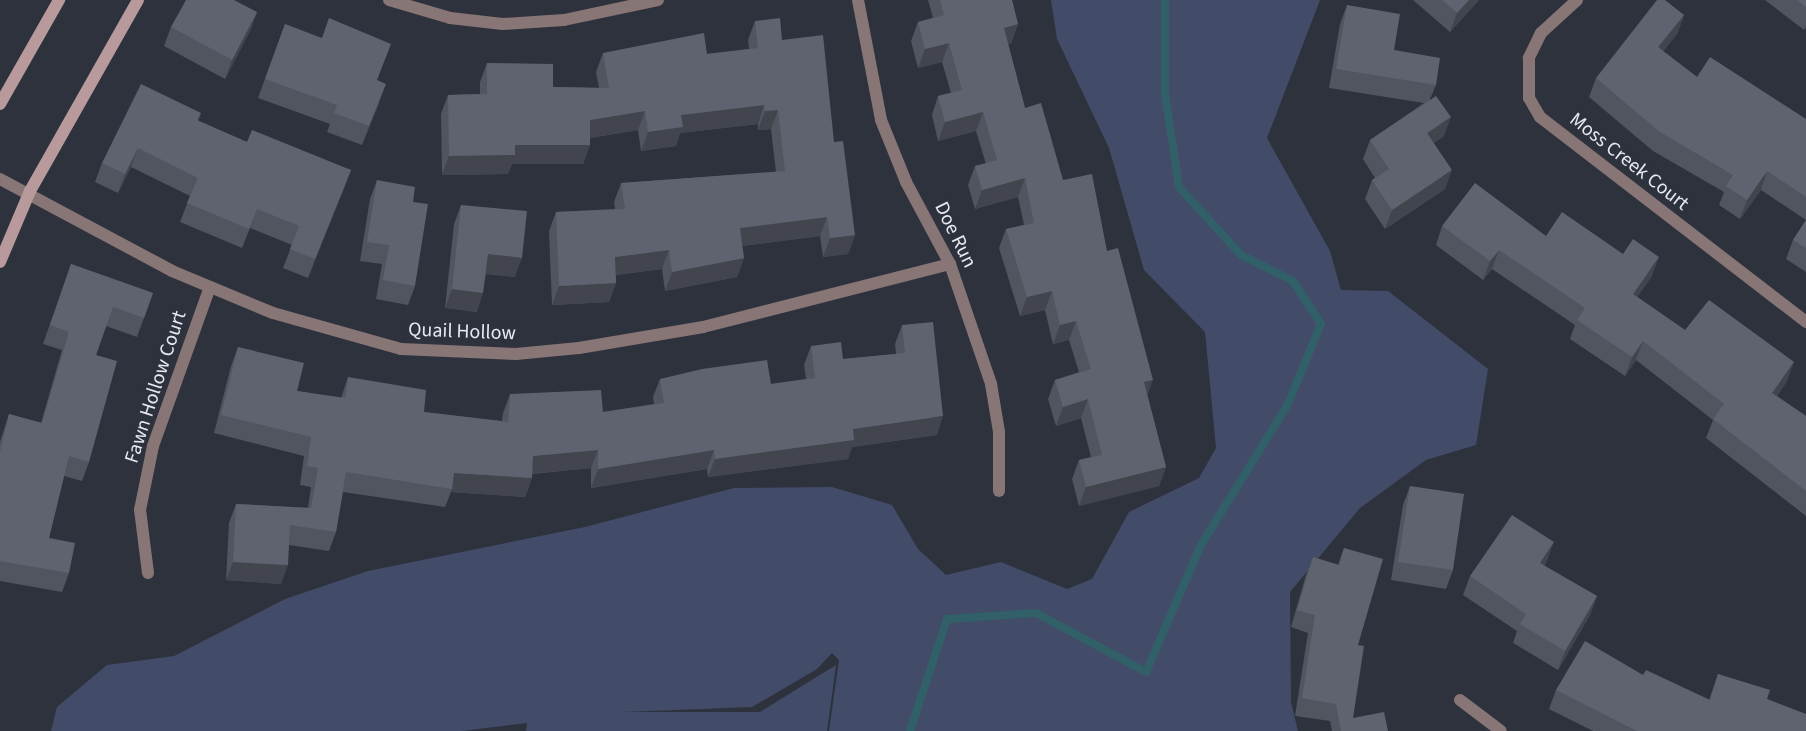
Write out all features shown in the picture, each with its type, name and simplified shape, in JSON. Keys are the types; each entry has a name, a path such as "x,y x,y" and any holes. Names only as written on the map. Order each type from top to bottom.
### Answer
{"main road":[{"path":"0,104 59,0"},
{"path":"0,262 30,191 138,0"}],"street":[{"path":"389,0 450,18 504,24 564,20 658,0"},
{"name":"Doe Run","path":"858,0 881,120 950,264 991,384 999,432 999,491"},
{"name":"Moss Creek Court","path":"1577,0 1541,33 1529,58 1529,98 1540,117 1806,322"},
{"name":"Quail Hollow","path":"0,179 30,191 210,287 358,341 401,350 516,354 703,327 950,264"},
{"name":"Fawn Hollow Court","path":"148,573 140,510 153,446 210,287"},
{"path":"1460,700 1501,731"}],"shaded area":[{"path":"1051,0 1320,0 1267,138 1330,251 1341,290 1388,291 1488,369 1476,445 1426,460 1360,508 1290,592 1291,702 1298,731 829,731 839,660 832,653 817,669 752,707 623,712 760,712 836,665 827,731 526,731 527,723 462,731 51,731 57,707 107,665 174,656 285,599 368,571 585,527 734,488 832,487 892,505 918,549 946,575 1001,562 1067,589 1092,579 1129,512 1199,478 1216,448 1205,332 1144,270 1109,148 1057,39"}],"building":[{"path":"186,0 234,0 257,12 232,60 171,27"},
{"path":"940,0 1012,0 1018,24 1004,28 1025,108 1041,103 1063,180 1092,174 1107,251 1118,248 1153,380 1144,382 1166,467 1086,487 1079,460 1102,455 1088,399 1063,407 1055,380 1091,369 1076,321 1060,325 1052,291 1027,297 1006,229 1034,223 1025,178 982,190 975,166 997,160 983,112 945,122 938,96 962,90 949,43 925,49 918,22 944,15"},
{"path":"1442,0 1469,0 1457,13"},
{"path":"1657,0 1665,0 1684,15 1658,47 1697,77 1710,57 1806,119 1806,197 1767,171 1747,200 1726,186 1733,175 1660,132 1596,78"},
{"path":"1797,0 1806,0 1806,7"},
{"path":"1347,5 1400,14 1394,50 1440,58 1436,85 1336,69"},
{"path":"329,18 391,44 377,80 386,84 369,126 334,113 337,105 265,79 285,24 322,38"},
{"path":"780,18 782,40 823,35 834,142 843,141 855,235 830,238 827,217 740,228 744,258 672,272 669,250 615,257 616,283 559,286 556,212 625,209 621,183 785,171 778,110 765,111 764,105 681,115 683,127 648,132 645,111 590,120 590,145 515,145 515,155 449,156 448,95 487,94 487,63 553,64 553,87 609,88 603,53 704,33 707,54 758,48 755,21"},
{"path":"141,84 201,113 197,120 247,142 252,130 351,170 315,259 290,249 299,226 257,209 249,229 187,203 198,178 138,148 125,174 102,163"},
{"path":"1436,96 1451,117 1427,133 1452,170 1392,210 1372,180 1389,169 1370,140"},
{"path":"377,180 415,187 413,202 428,204 415,286 383,280 389,245 367,242"},
{"path":"1475,183 1546,236 1562,212 1623,254 1633,239 1659,257 1633,294 1685,330 1709,300 1794,362 1772,393 1806,416 1806,491 1713,419 1724,404 1643,341 1632,357 1577,320 1585,308 1499,250 1490,261 1442,226"},
{"path":"461,205 527,211 522,258 488,254 483,293 452,289"},
{"path":"1806,220 1806,248 1793,240"},
{"path":"71,264 153,293 144,318 113,307 96,355 117,361 89,462 69,456 49,538 75,543 69,573 0,561 0,452 9,414 42,423 69,332 50,325"},
{"path":"933,322 943,416 853,429 854,440 715,459 714,450 598,469 598,450 533,456 532,478 454,473 452,489 346,472 336,532 290,525 288,565 233,562 236,504 311,508 318,468 307,466 311,437 221,415 238,347 304,363 297,391 345,398 348,377 426,390 424,412 508,422 510,394 601,390 603,412 664,403 660,379 702,369 767,360 771,384 815,378 811,346 841,342 843,359 905,353 902,325"},
{"path":"1410,486 1464,494 1453,570 1398,562"},
{"path":"1512,515 1554,542 1540,563 1597,596 1565,651 1520,624 1526,614 1470,576"},
{"path":"1344,548 1383,559 1358,645 1364,646 1353,718 1384,712 1388,731 1341,731 1336,704 1302,698 1315,615 1297,610 1313,557 1339,565"},
{"path":"1585,641 1643,675 1646,670 1710,700 1718,674 1770,690 1767,699 1806,714 1806,731 1637,731 1556,690"}],"waterway":[{"path":"910,731 947,619 1036,613 1146,672 1201,545 1287,406 1321,324 1293,281 1241,255 1179,187 1165,93 1165,0"}]}
